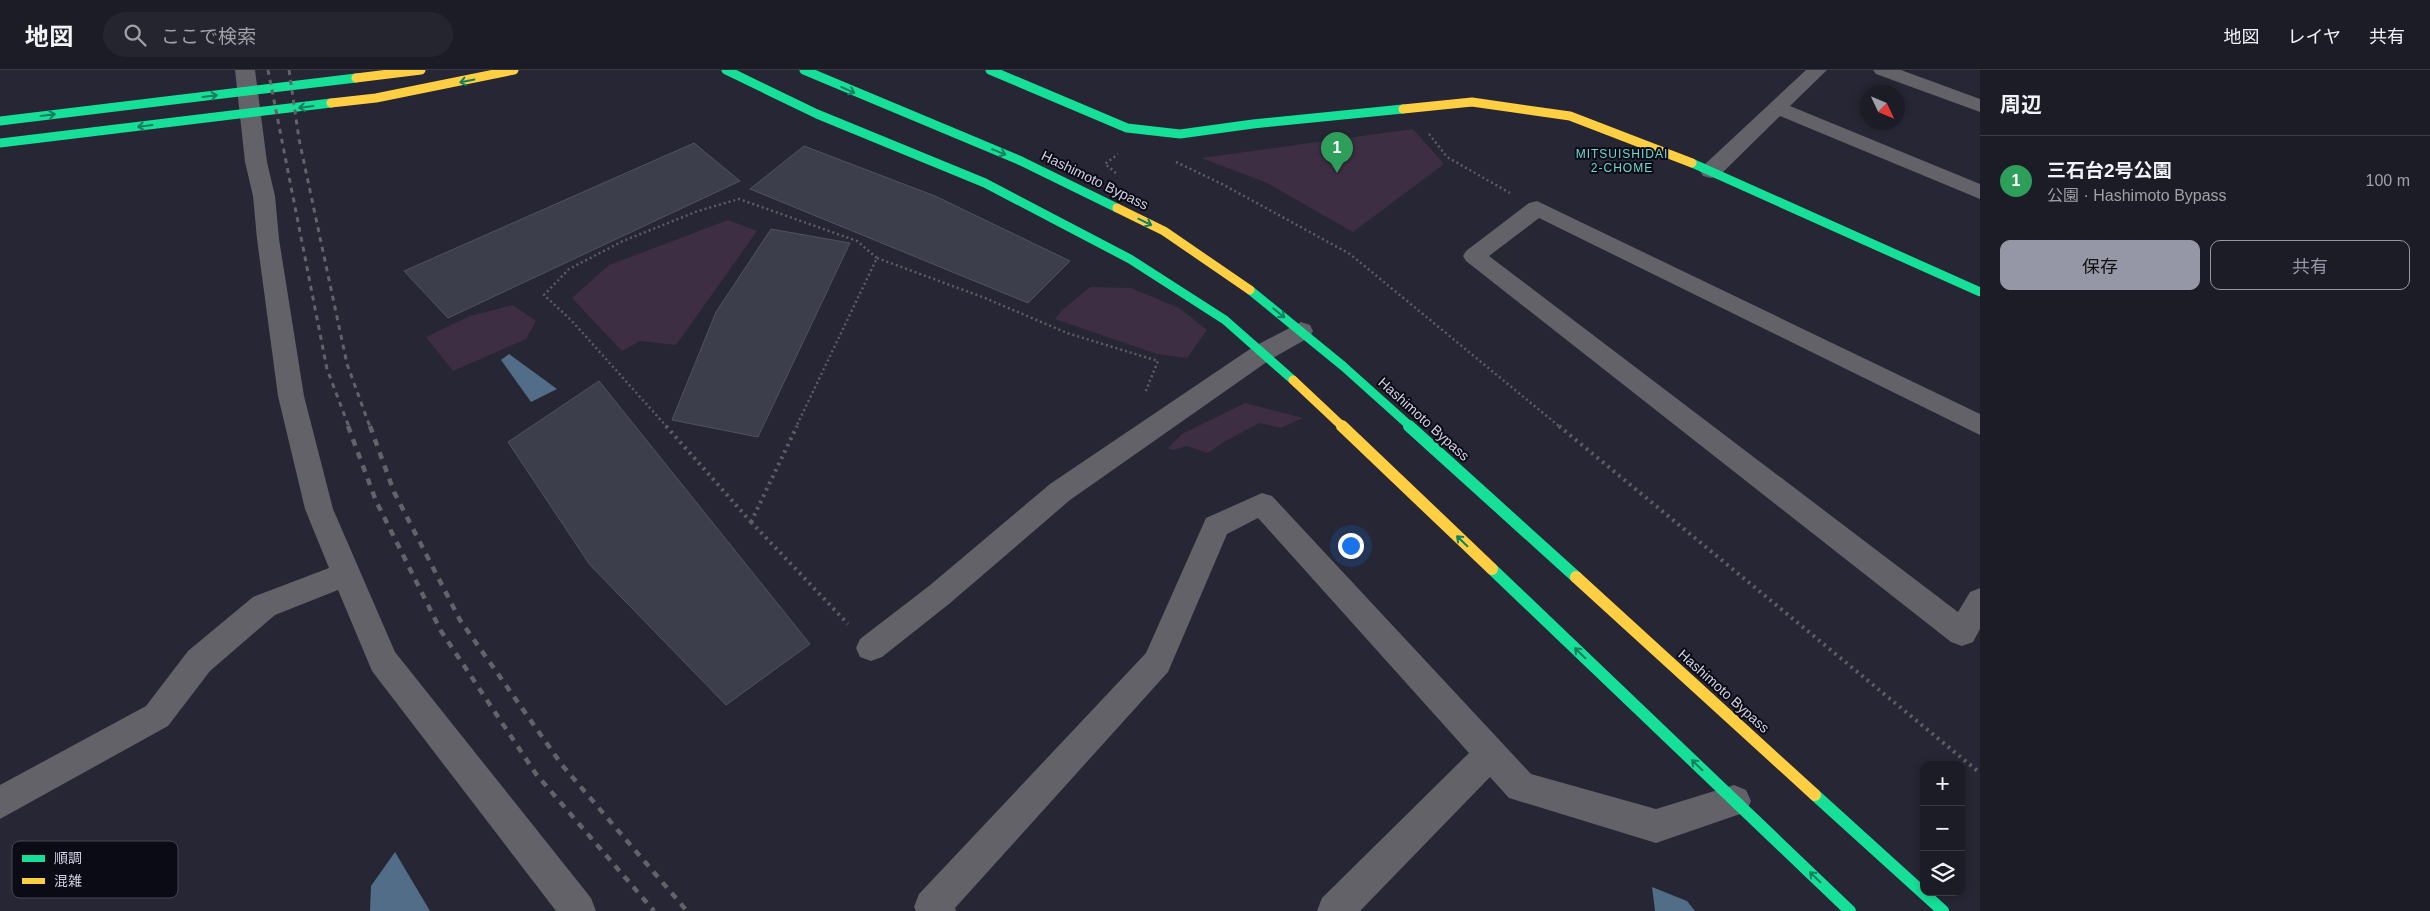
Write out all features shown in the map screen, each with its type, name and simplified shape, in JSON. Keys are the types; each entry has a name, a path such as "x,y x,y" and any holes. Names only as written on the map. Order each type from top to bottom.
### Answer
{"main road":[{"path":"0,121 421,70"},
{"path":"0,143 376,98 514,70"},
{"path":"726,70 817,114 985,183 1130,259 1225,320 1300,386 1850,911"},
{"name":"Hashimoto Bypass","path":"804,70 1021,161 1164,231 1256,294 1351,373 1943,911"},
{"path":"990,70 1127,128 1180,134 1472,102 1570,116 1631,138 1711,171 1980,292"}],"street":[{"path":"246,70 256,162 264,196 268,239 291,396 319,509 383,661 578,911"},
{"path":"1711,171 1816,70"},
{"path":"1883,70 1980,106"},
{"path":"1777,108 1980,192"},
{"path":"1980,425 1537,208 1474,256 1962,633 1980,601"},
{"path":"871,648 939,595 1060,492 1262,353 1301,331"},
{"path":"938,911 932,907 1158,662 1216,526 1262,504 1521,787 1656,826 1734,801"},
{"path":"0,803 157,716 199,662 264,606 346,574"},
{"path":"1335,911 1491,754"}],"path":[{"path":"1409,108 1447,157 1537,208"},
{"path":"1117,174 1105,164 1120,153"},
{"path":"1222,184 1350,254 1980,772"},
{"path":"871,648 751,522 571,320 544,295 569,269 624,241 698,211 739,199 857,241 876,258 985,298 1067,333 1158,361 1143,397"},
{"path":"751,522 876,258"}],"shaded area":[{"path":"1413,129 1444,164 1353,232 1267,183 1201,158"},
{"path":"728,220 757,231 676,345 640,341 622,351 572,298 609,265"},
{"path":"1090,287 1131,288 1179,308 1207,330 1187,358 1157,354 1055,319 1061,311"},
{"path":"513,305 536,321 526,339 453,371 426,337 470,316"},
{"path":"1245,403 1303,418 1281,428 1260,423 1227,440 1208,453 1187,446 1173,450 1168,448 1182,434"}],"water":[{"path":"509,354 557,389 531,402 501,360"},
{"path":"395,852 430,911 370,911 371,886"},
{"path":"1652,887 1687,901 1695,911 1655,911"}],"building":[{"path":"694,143 740,181 448,318 404,271"},
{"path":"804,146 935,196 1070,261 1028,303 750,189"},
{"path":"771,229 850,243 758,437 672,420 716,312"},
{"path":"599,381 810,644 726,705 590,565 508,442"}],"railway":[{"path":"268,70 327,369 349,427"},
{"path":"289,70 299,139 347,364 370,427"},
{"path":"348,426 376,501 441,631 536,774 654,911"},
{"path":"370,426 394,492 460,620 562,765 687,911"}],"traffic: fast":[{"path":"726,70 817,114 985,183 1130,259 1225,320 1293,380"},
{"path":"804,70 1021,161 1117,208"},
{"path":"990,70 1127,128 1180,134 1253,124 1403,109"},
{"path":"0,121 356,78"},
{"path":"0,143 331,103"},
{"path":"1692,163 1980,292"},
{"path":"1250,290 1343,366 1576,577"},
{"path":"1492,569 1850,911"},
{"path":"1815,795 1943,911"}],"traffic: slow":[{"path":"356,78 421,70"},
{"path":"331,103 376,98 514,70"},
{"path":"1403,109 1472,102 1570,116 1692,163"},
{"path":"1117,208 1164,231 1250,290"},
{"path":"1293,380 1492,569"},
{"path":"1576,577 1815,795"}],"place":[{"name":"三石台2号公園","path":"1337,173"}],"district":[{"name":"MITSUISHIDAI 2-CHOME","path":"1622,161"}]}
